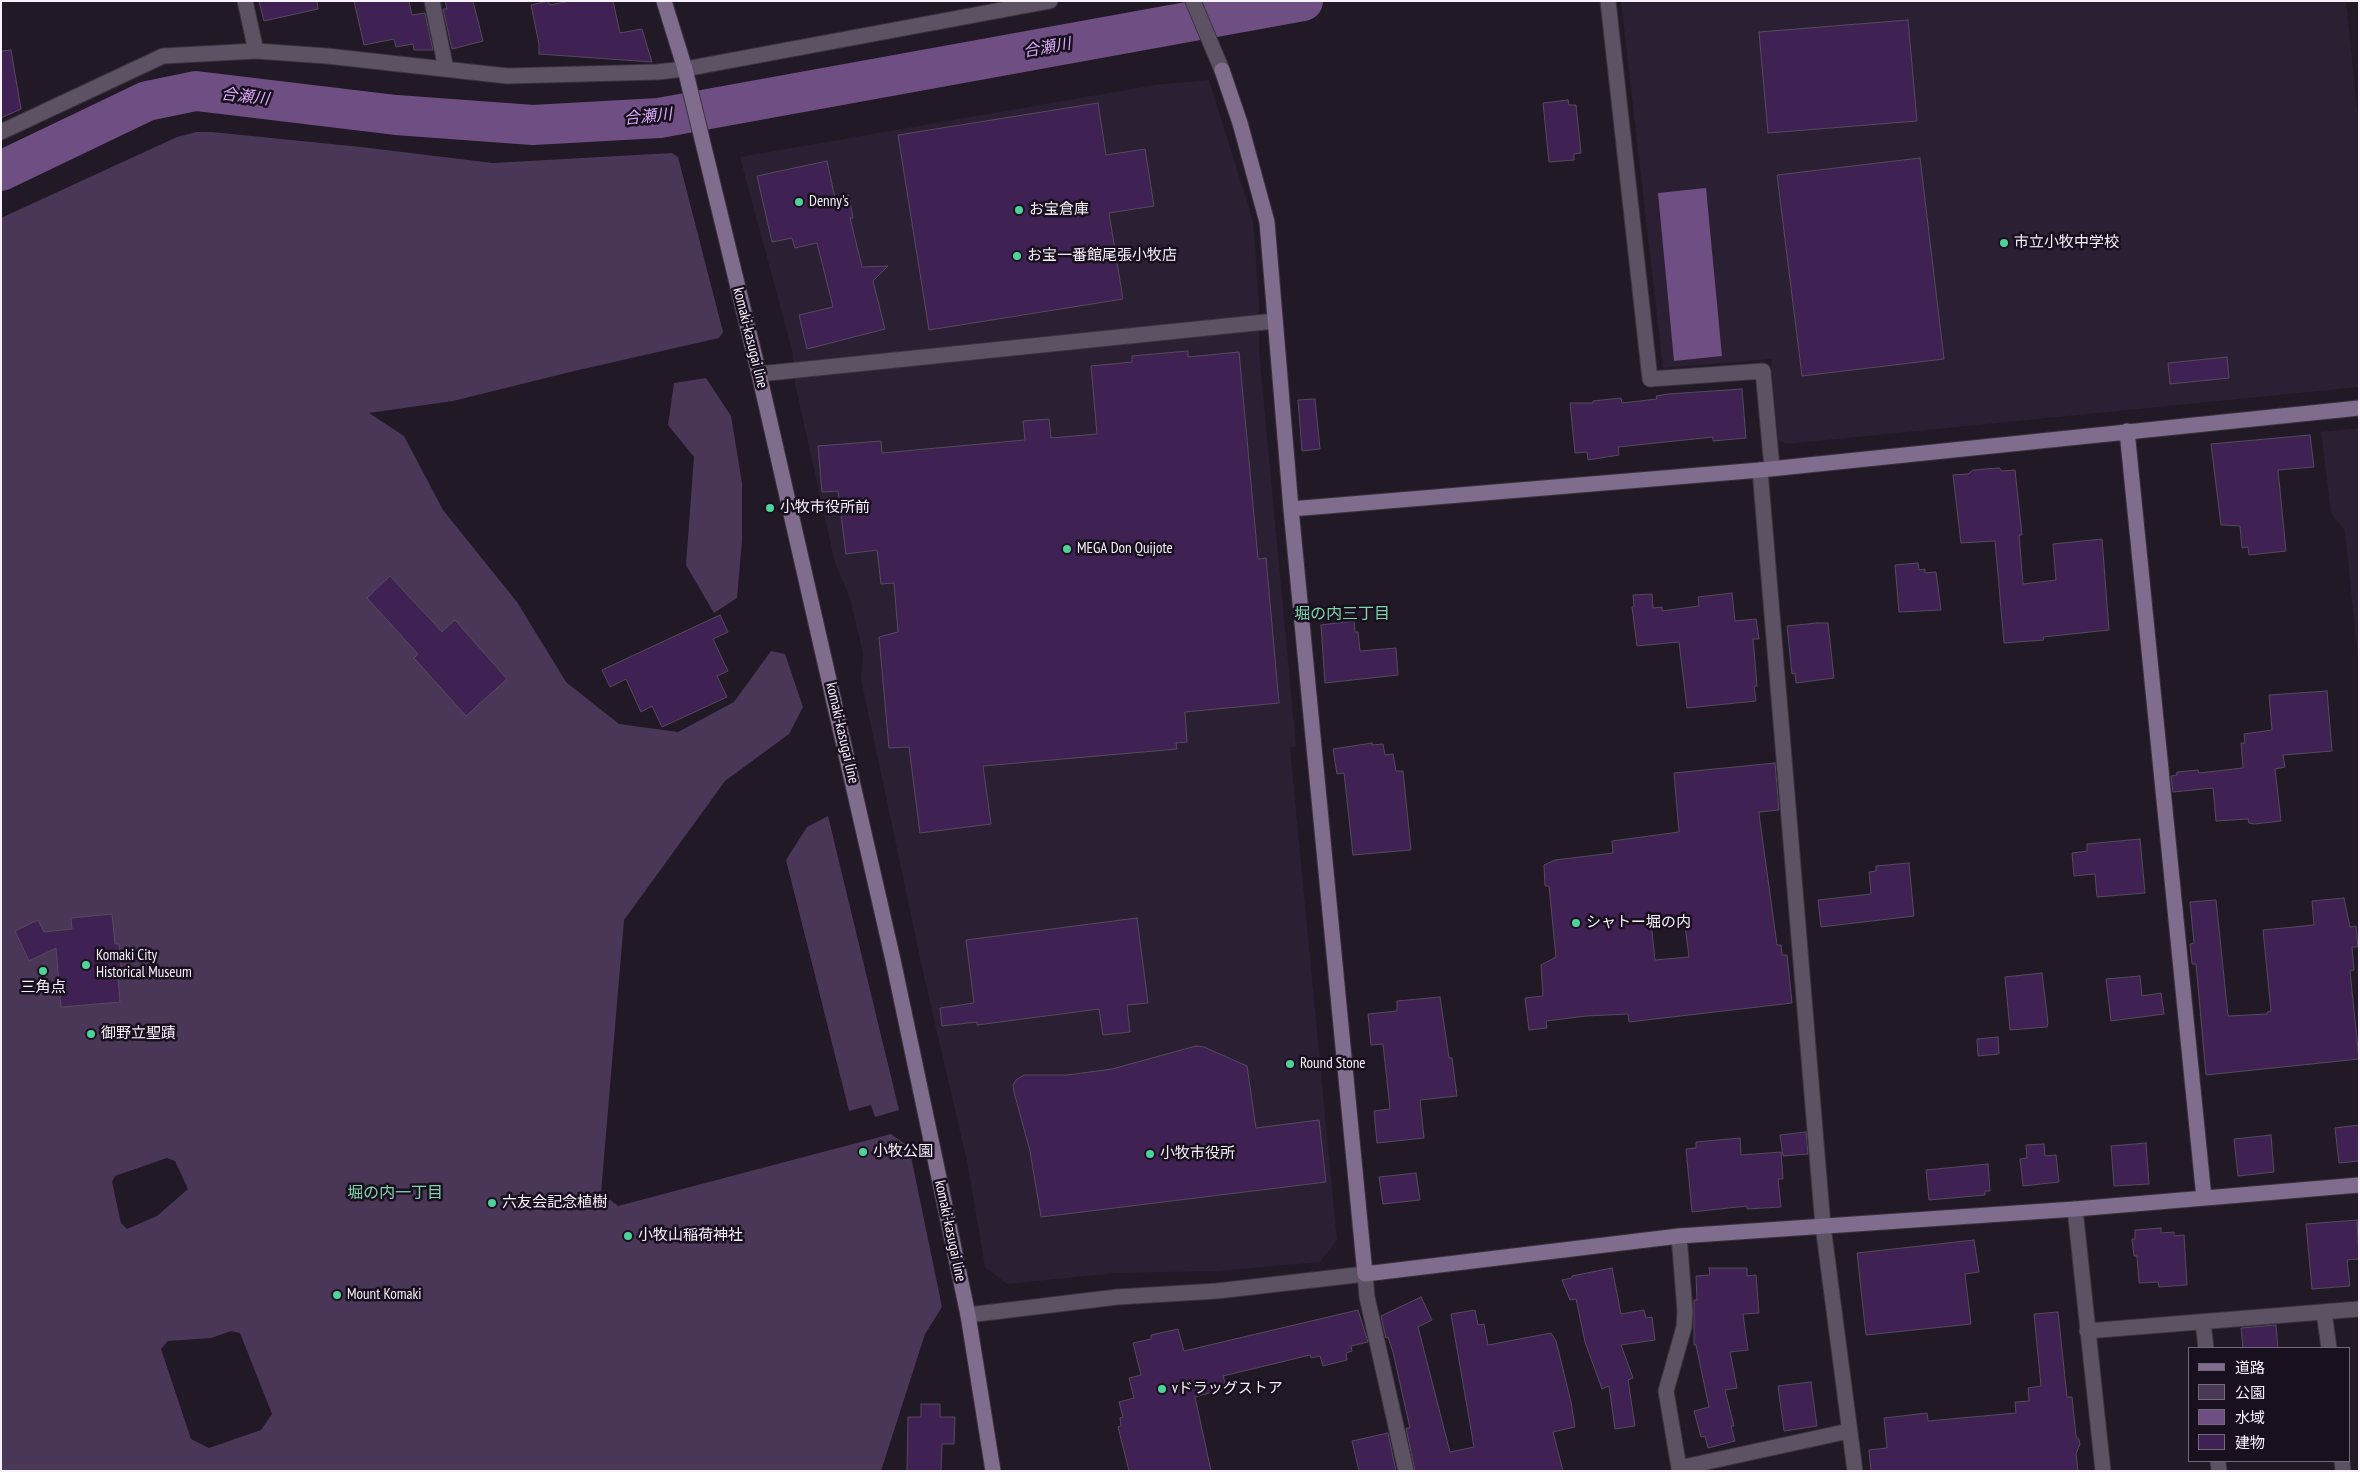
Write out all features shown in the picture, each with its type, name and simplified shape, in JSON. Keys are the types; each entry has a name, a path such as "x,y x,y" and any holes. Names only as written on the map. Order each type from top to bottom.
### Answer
{"street":[{"path":"245,1 256,52"},
{"path":"432,1 446,69"},
{"name":"komaki-kasugai line","path":"664,1 685,69 759,374 893,960 968,1315 992,1471"},
{"path":"1,132 163,56 256,52 327,56 507,76 657,72 685,69 1050,1"},
{"path":"1194,1 1222,70 1240,123 1267,222 1274,321 1367,1297 1406,1471"},
{"path":"1608,1 1650,379 1763,371 1766,469 1823,1226 1855,1471"},
{"path":"759,374 1274,321"},
{"path":"1292,509 1766,469 2359,408"},
{"path":"2127,431 2204,1198"},
{"path":"968,1315 1117,1297 1218,1291 1679,1236 2076,1209 2359,1185"},
{"path":"2076,1209 2087,1331 2103,1471"},
{"path":"1679,1236 1685,1311 1684,1327 1666,1391 1680,1468 1849,1431"},
{"path":"2087,1331 2359,1309"},
{"path":"2324,1312 2329,1347"},
{"path":"2203,1323 2206,1347"}],"shaded area":[{"name":"市立小牧中学校","path":"1621,1 2346,1 2359,127 2359,387 1786,444 1778,440 1771,359 1663,368"},
{"path":"1209,80 1253,221 1259,302 1259,351 1296,746 1290,748 1337,1240 1320,1262 1218,1271 1116,1273 1007,1284 985,1267 968,1166 923,972 861,679 863,653 850,598 835,563 795,384 792,350 740,157 1155,85"},
{"path":"2359,428 2359,668 2345,531 2331,513 2321,432"}],"green space":[{"path":"196,132 212,132 493,163 672,153 678,157 723,332 719,338 453,401 369,413 404,436 443,510 517,602 566,682 619,724 678,732 734,702 771,651 785,654 803,707 789,734 725,781 624,920 601,1193 618,1206 891,1134 909,1147 942,1307 925,1334 881,1471 1,1471 1,218 177,137","holes":["167,1158 175,1161 188,1189 157,1216 127,1229 121,1223 112,1182 115,1176","231,1331 240,1333 272,1414 261,1430 209,1448 191,1439 161,1349 168,1341 211,1338"]},
{"path":"706,378 731,416 742,483 742,541 737,598 714,613 686,565 694,457 668,425 674,383"},
{"path":"828,816 899,1110 875,1117 871,1105 849,1111 786,860 807,827"}],"water":[{"path":"1706,188 1722,356 1674,361 1658,193"}],"building":[{"path":"259,1 317,1 318,9 264,21"},
{"path":"354,1 409,1 412,15 425,13 433,50 414,50 413,44 396,47 394,39 364,45"},
{"path":"445,1 473,1 483,41 452,49 443,9 447,9"},
{"path":"548,1 550,5 570,1 613,1 620,33 642,29 652,62 539,54 539,44 531,5"},
{"path":"1908,20 1917,121 1768,133 1759,32"},
{"path":"11,50 21,109 1,118 1,51"},
{"path":"1568,100 1569,105 1576,105 1581,153 1574,154 1574,160 1549,162 1543,103"},
{"name":"お宝一番館尾張小牧店","path":"1098,103 1106,155 1145,149 1154,206 1109,213 1123,299 929,330 898,135"},
{"path":"1920,158 1944,359 1802,376 1777,175"},
{"path":"827,161 835,198 849,195 853,218 850,218 862,267 888,266 873,281 885,329 807,349 799,315 833,307 817,243 795,248 792,238 772,242 757,176"},
{"name":"MEGA Don Quijote","path":"1188,351 1188,357 1239,352 1258,559 1266,558 1279,703 1185,712 1187,742 1176,743 1177,749 983,766 991,824 920,833 909,747 889,748 879,637 898,632 894,583 881,584 877,550 846,554 838,491 822,492 818,446 881,441 882,453 1025,440 1023,421 1049,419 1051,438 1097,434 1091,366 1132,362 1132,356"},
{"path":"2227,357 2229,378 2170,384 2168,363"},
{"path":"1742,389 1746,438 1713,441 1713,437 1618,447 1619,455 1588,460 1587,452 1575,453 1570,403 1593,403 1593,401 1621,398 1622,403 1657,399 1656,396 1668,394"},
{"path":"1315,399 1320,449 1302,451 1298,400"},
{"path":"2310,435 2314,467 2278,470 2286,551 2249,555 2248,547 2242,548 2240,526 2221,525 2211,444"},
{"path":"1999,468 2002,471 2015,470 2022,535 2019,535 2023,584 2056,580 2053,544 2102,539 2109,630 2043,637 2044,640 2004,643 1995,541 1961,543 1953,475 1968,474 1973,470"},
{"path":"1918,563 1919,570 1925,569 1925,573 1936,572 1941,610 1899,612 1895,565"},
{"path":"390,576 442,632 455,620 507,679 466,716 414,658 418,654 367,598"},
{"path":"1732,593 1735,621 1756,619 1759,639 1753,639 1757,686 1754,686 1756,701 1687,708 1679,642 1637,646 1632,607 1634,606 1633,595 1652,594 1653,608 1662,607 1662,611 1699,606 1698,597"},
{"path":"720,615 728,632 713,639 728,671 717,676 727,697 662,727 652,706 641,712 626,679 610,687 602,670"},
{"path":"1354,621 1355,632 1358,632 1360,651 1396,648 1398,675 1325,683 1321,625"},
{"path":"1828,623 1834,678 1796,683 1795,673 1792,674 1787,626"},
{"path":"2327,691 2332,751 2283,755 2285,767 2275,769 2281,821 2254,824 2249,823 2248,819 2216,821 2213,788 2173,792 2171,776 2177,775 2177,772 2198,770 2199,773 2243,768 2241,743 2245,743 2244,734 2272,730 2269,695"},
{"path":"1372,743 1372,745 1383,744 1385,755 1393,754 1396,771 1403,771 1411,850 1353,855 1344,773 1337,774 1333,749"},
{"path":"1775,763 1779,810 1759,812 1759,814 1777,945 1781,945 1782,955 1787,955 1792,1003 1629,1022 1628,1014 1586,1016 1546,1021 1547,1028 1529,1030 1525,998 1543,996 1541,965 1556,957 1549,886 1545,886 1544,865 1555,860 1613,853 1612,841 1679,832 1674,773","holes":["1684,918 1689,957 1655,960 1651,922"]},
{"path":"2140,839 2145,893 2097,897 2095,874 2074,876 2072,853 2087,851 2087,844"},
{"path":"1909,863 1914,916 1821,927 1818,900 1871,894 1869,872 1876,871 1876,866"},
{"path":"2344,898 2350,927 2356,926 2358,947 2352,947 2354,970 2350,971 2359,1059 2206,1075 2196,964 2192,964 2190,944 2194,943 2190,902 2216,900 2228,1016 2267,1014 2267,1012 2271,1011 2263,930 2314,925 2312,901"},
{"path":"112,914 115,944 119,944 122,977 118,977 120,1002 61,1007 56,948 29,961 15,931 38,920 44,932 72,929 71,918"},
{"path":"1137,918 1148,1003 1127,1005 1130,1032 1103,1035 1099,1009 977,1025 977,1022 942,1026 940,1008 974,1003 966,940"},
{"path":"2042,973 2047,1027 2010,1030 2005,977"},
{"path":"2140,976 2142,996 2161,993 2164,1014 2111,1021 2106,979"},
{"path":"1440,997 1449,1058 1452,1058 1457,1096 1420,1100 1424,1138 1377,1143 1374,1111 1390,1109 1383,1044 1371,1045 1368,1014 1397,1011 1397,1001"},
{"path":"1998,1037 1999,1054 1978,1056 1977,1039"},
{"path":"1196,1046 1204,1047 1247,1066 1256,1128 1319,1120 1326,1182 1041,1217 1030,1151 1014,1092 1013,1085 1016,1080 1024,1075 1068,1075 1112,1069"},
{"path":"2359,1125 2359,1161 2339,1163 2335,1128"},
{"path":"1806,1132 1808,1154 1783,1156 1780,1135"},
{"path":"2271,1135 2274,1172 2238,1176 2234,1139"},
{"path":"1740,1138 1741,1155 1781,1152 1783,1179 1778,1179 1781,1207 1747,1209 1747,1206 1692,1212 1686,1149 1696,1148 1696,1142"},
{"path":"2146,1143 2149,1184 2114,1186 2111,1146"},
{"path":"2044,1144 2045,1156 2056,1155 2059,1182 2023,1186 2020,1159 2027,1158 2026,1145"},
{"path":"1988,1164 1990,1191 1985,1191 1985,1195 1929,1200 1926,1170"},
{"path":"1416,1173 1420,1200 1383,1204 1379,1177"},
{"path":"2357,1220 2359,1259 2347,1260 2350,1286 2312,1289 2306,1224"},
{"path":"2161,1228 2161,1233 2174,1232 2174,1236 2184,1235 2187,1285 2159,1287 2158,1282 2139,1283 2137,1256 2134,1256 2132,1239 2135,1239 2135,1230"},
{"path":"1974,1240 1979,1272 1965,1274 1971,1324 1866,1335 1857,1253"},
{"path":"1612,1268 1621,1314 1644,1310 1646,1318 1652,1317 1655,1340 1621,1345 1633,1378 1628,1380 1635,1426 1615,1429 1609,1386 1602,1389 1585,1342 1576,1299 1570,1300 1562,1280 1572,1278 1572,1276"},
{"path":"1709,1268 1747,1268 1747,1276 1756,1275 1759,1313 1743,1314 1748,1350 1730,1352 1737,1388 1725,1390 1734,1426 1731,1426 1735,1441 1708,1448 1705,1436 1701,1437 1694,1411 1709,1407 1696,1345 1694,1345 1694,1300 1697,1300 1696,1276 1710,1275"},
{"path":"1421,1297 1432,1320 1418,1327 1450,1452 1474,1447 1451,1314 1475,1310 1478,1325 1484,1324 1488,1345 1551,1333 1556,1341 1575,1427 1553,1432 1563,1471 1415,1471 1406,1428 1410,1428 1393,1352 1388,1337 1386,1338 1381,1316"},
{"path":"1358,1310 1368,1342 1351,1346 1352,1351 1346,1353 1347,1360 1323,1366 1320,1356 1311,1358 1310,1355 1223,1376 1227,1388 1195,1397 1211,1471 1129,1471 1118,1427 1121,1426 1120,1418 1123,1417 1119,1402 1134,1398 1129,1378 1141,1375 1133,1343 1151,1339 1151,1335 1178,1329 1184,1351"},
{"path":"2058,1312 2067,1397 2072,1397 2076,1436 2080,1444 2076,1454 2078,1471 1871,1471 1869,1450 1887,1448 1884,1418 1927,1413 1928,1421 2016,1413 2015,1402 2029,1401 2028,1388 2041,1386 2034,1314"},
{"path":"2276,1325 2278,1347 2243,1347 2241,1328"},
{"path":"1811,1382 1817,1426 1784,1431 1778,1386"},
{"path":"921,1404 940,1404 940,1417 955,1417 954,1444 942,1444 941,1471 907,1471 908,1417 921,1417"},
{"path":"1388,1433 1396,1471 1359,1471 1352,1441"}],"waterway":[{"path":"1238,1 1242,12"},
{"name":"合瀬川","path":"1,171 147,101 196,91 396,115 533,125 659,118 1303,1"}],"place":[{"name":"Denny's","path":"799,202"},
{"name":"お宝倉庫","path":"1019,210"},
{"name":"市立小牧中学校","path":"2004,243"},
{"name":"お宝一番館尾張小牧店","path":"1017,256"},
{"name":"小牧市役所前","path":"770,508"},
{"name":"MEGA Don Quijote","path":"1067,549"},
{"name":"シャトー堀の内","path":"1576,923"},
{"name":"Komaki City Historical Museum","path":"86,965"},
{"name":"三角点","path":"43,971"},
{"name":"御野立聖蹟","path":"91,1034"},
{"name":"Round Stone","path":"1290,1064"},
{"name":"小牧公園","path":"863,1152"},
{"name":"小牧市役所","path":"1150,1154"},
{"name":"六友会記念植樹","path":"492,1203"},
{"name":"小牧山稲荷神社","path":"628,1236"},
{"name":"Mount Komaki","path":"337,1295"},
{"name":"vドラッグストア","path":"1162,1389"}],"district":[{"name":"堀の内三丁目","path":"1342,614"},
{"name":"堀の内一丁目","path":"395,1193"}]}
